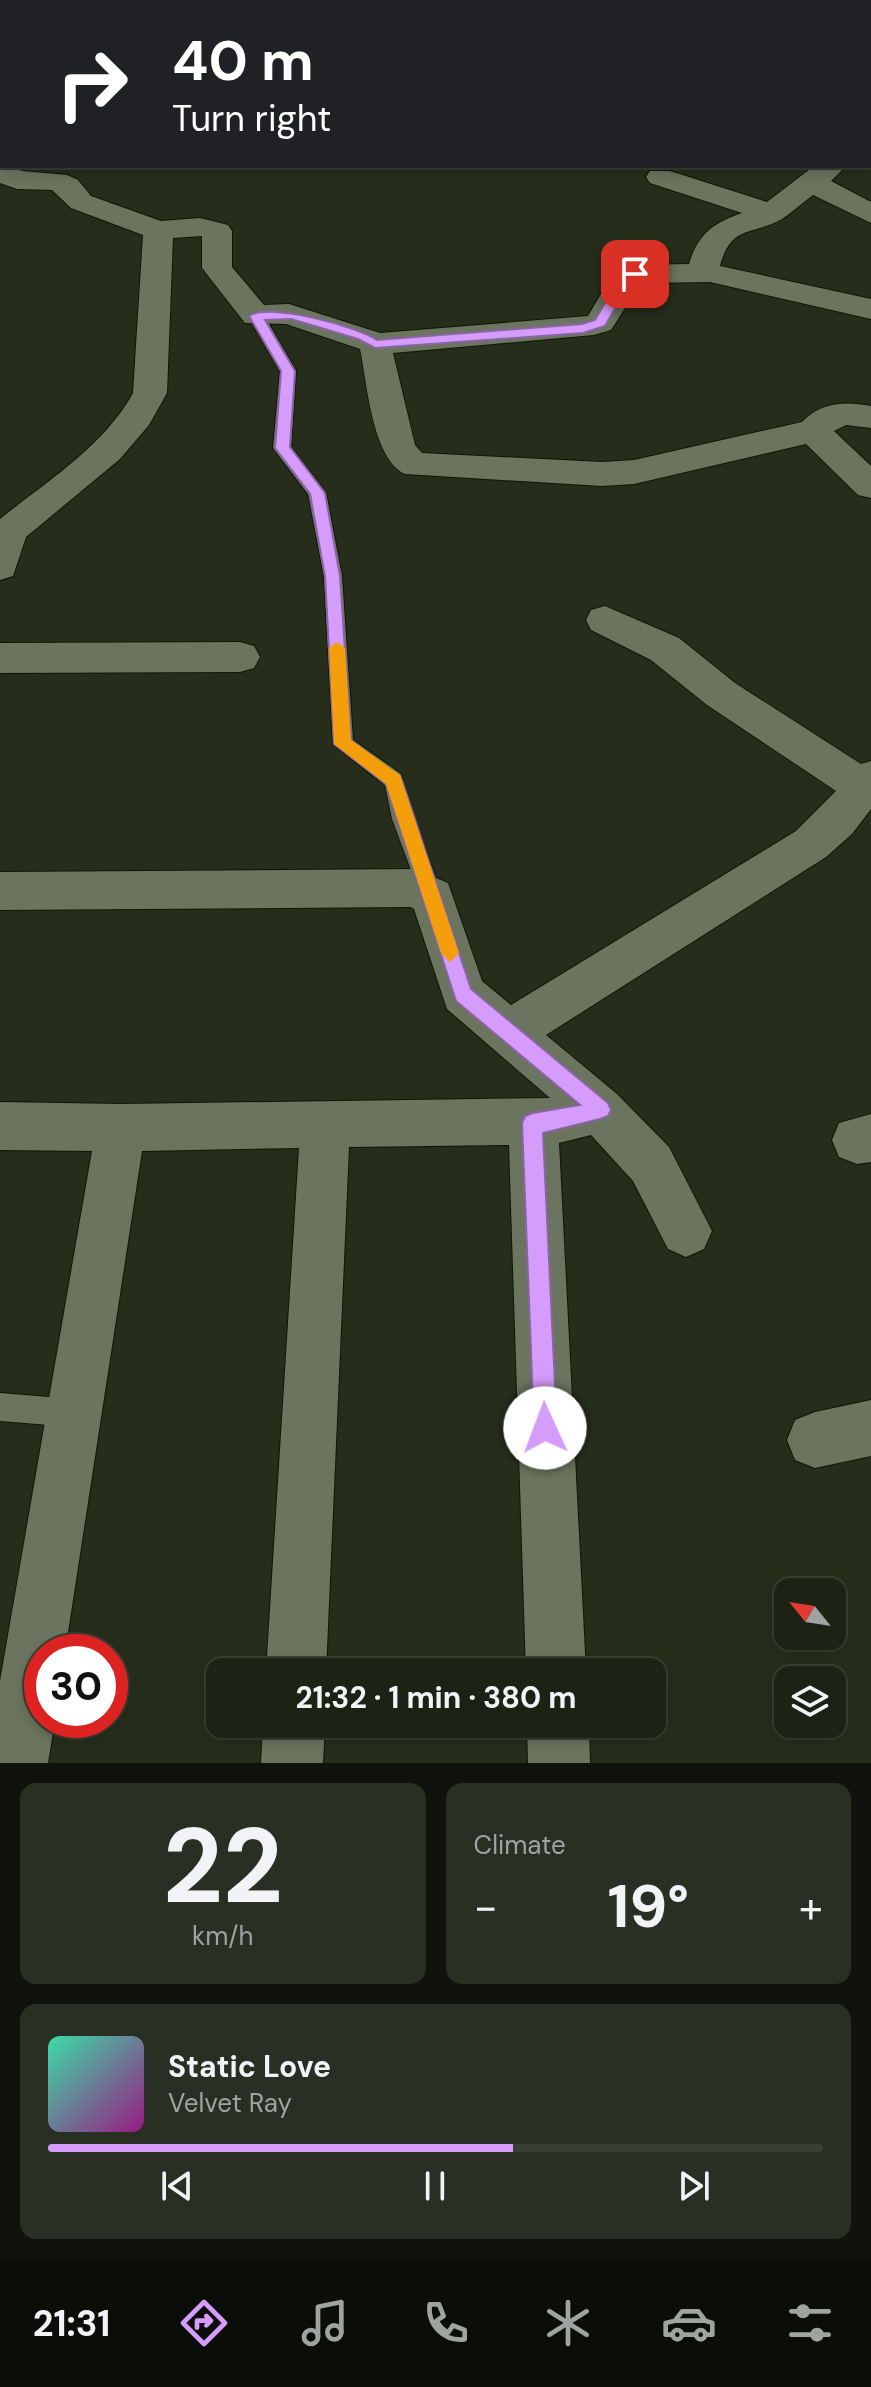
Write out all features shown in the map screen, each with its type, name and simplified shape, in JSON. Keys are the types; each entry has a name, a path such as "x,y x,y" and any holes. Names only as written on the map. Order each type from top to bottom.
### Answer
{"street":[{"path":"0,172 17,180 57,181 68,186 81,202 158,230 200,227 217,231 217,268 256,316 293,315 328,329 362,335 375,344 583,328 600,323 625,279 635,274 702,273 871,309"},
{"path":"702,273 710,245 725,229 771,213 822,174 871,214"},
{"path":"660,177 771,213"},
{"path":"0,566 5,531 108,451 137,417 150,393 158,230"},
{"path":"375,344 398,448 408,461 429,468 602,474 634,472 813,431 828,416 837,413 871,417"},
{"path":"813,431 871,486"},
{"path":"508,1034 582,984 811,844 865,800 665,649 605,620"},
{"path":"0,658 240,657"},
{"path":"0,891 415,888 432,897 463,994 600,1110 651,1164 686,1231"},
{"path":"0,1126 121,1128 545,1123 600,1110"},
{"path":"533,1123 555,1658"},
{"path":"297,1658 325,1124"},
{"path":"17,1763 15,1689 74,1413 121,1128"},
{"path":"815,1440 871,1428"},
{"path":"292,1763 293,1738"},
{"path":"558,1738 559,1763"}],"lane":[{"path":"256,316 288,371 282,448 317,493 333,576 343,744 394,780 403,819 432,897"},
{"path":"0,1407 74,1413"}],"waterway":[{"path":"0,169 11,168"}],"slow traffic":[{"path":"337,648 343,744 394,780 403,819 450,953"}],"route":[{"path":"545,1428 533,1123 600,1110 463,994 403,819 394,780 343,744 333,576 317,493 282,448 288,371 256,316 293,315 328,329 362,335 375,344 583,328 600,323 625,279 635,274"}]}
